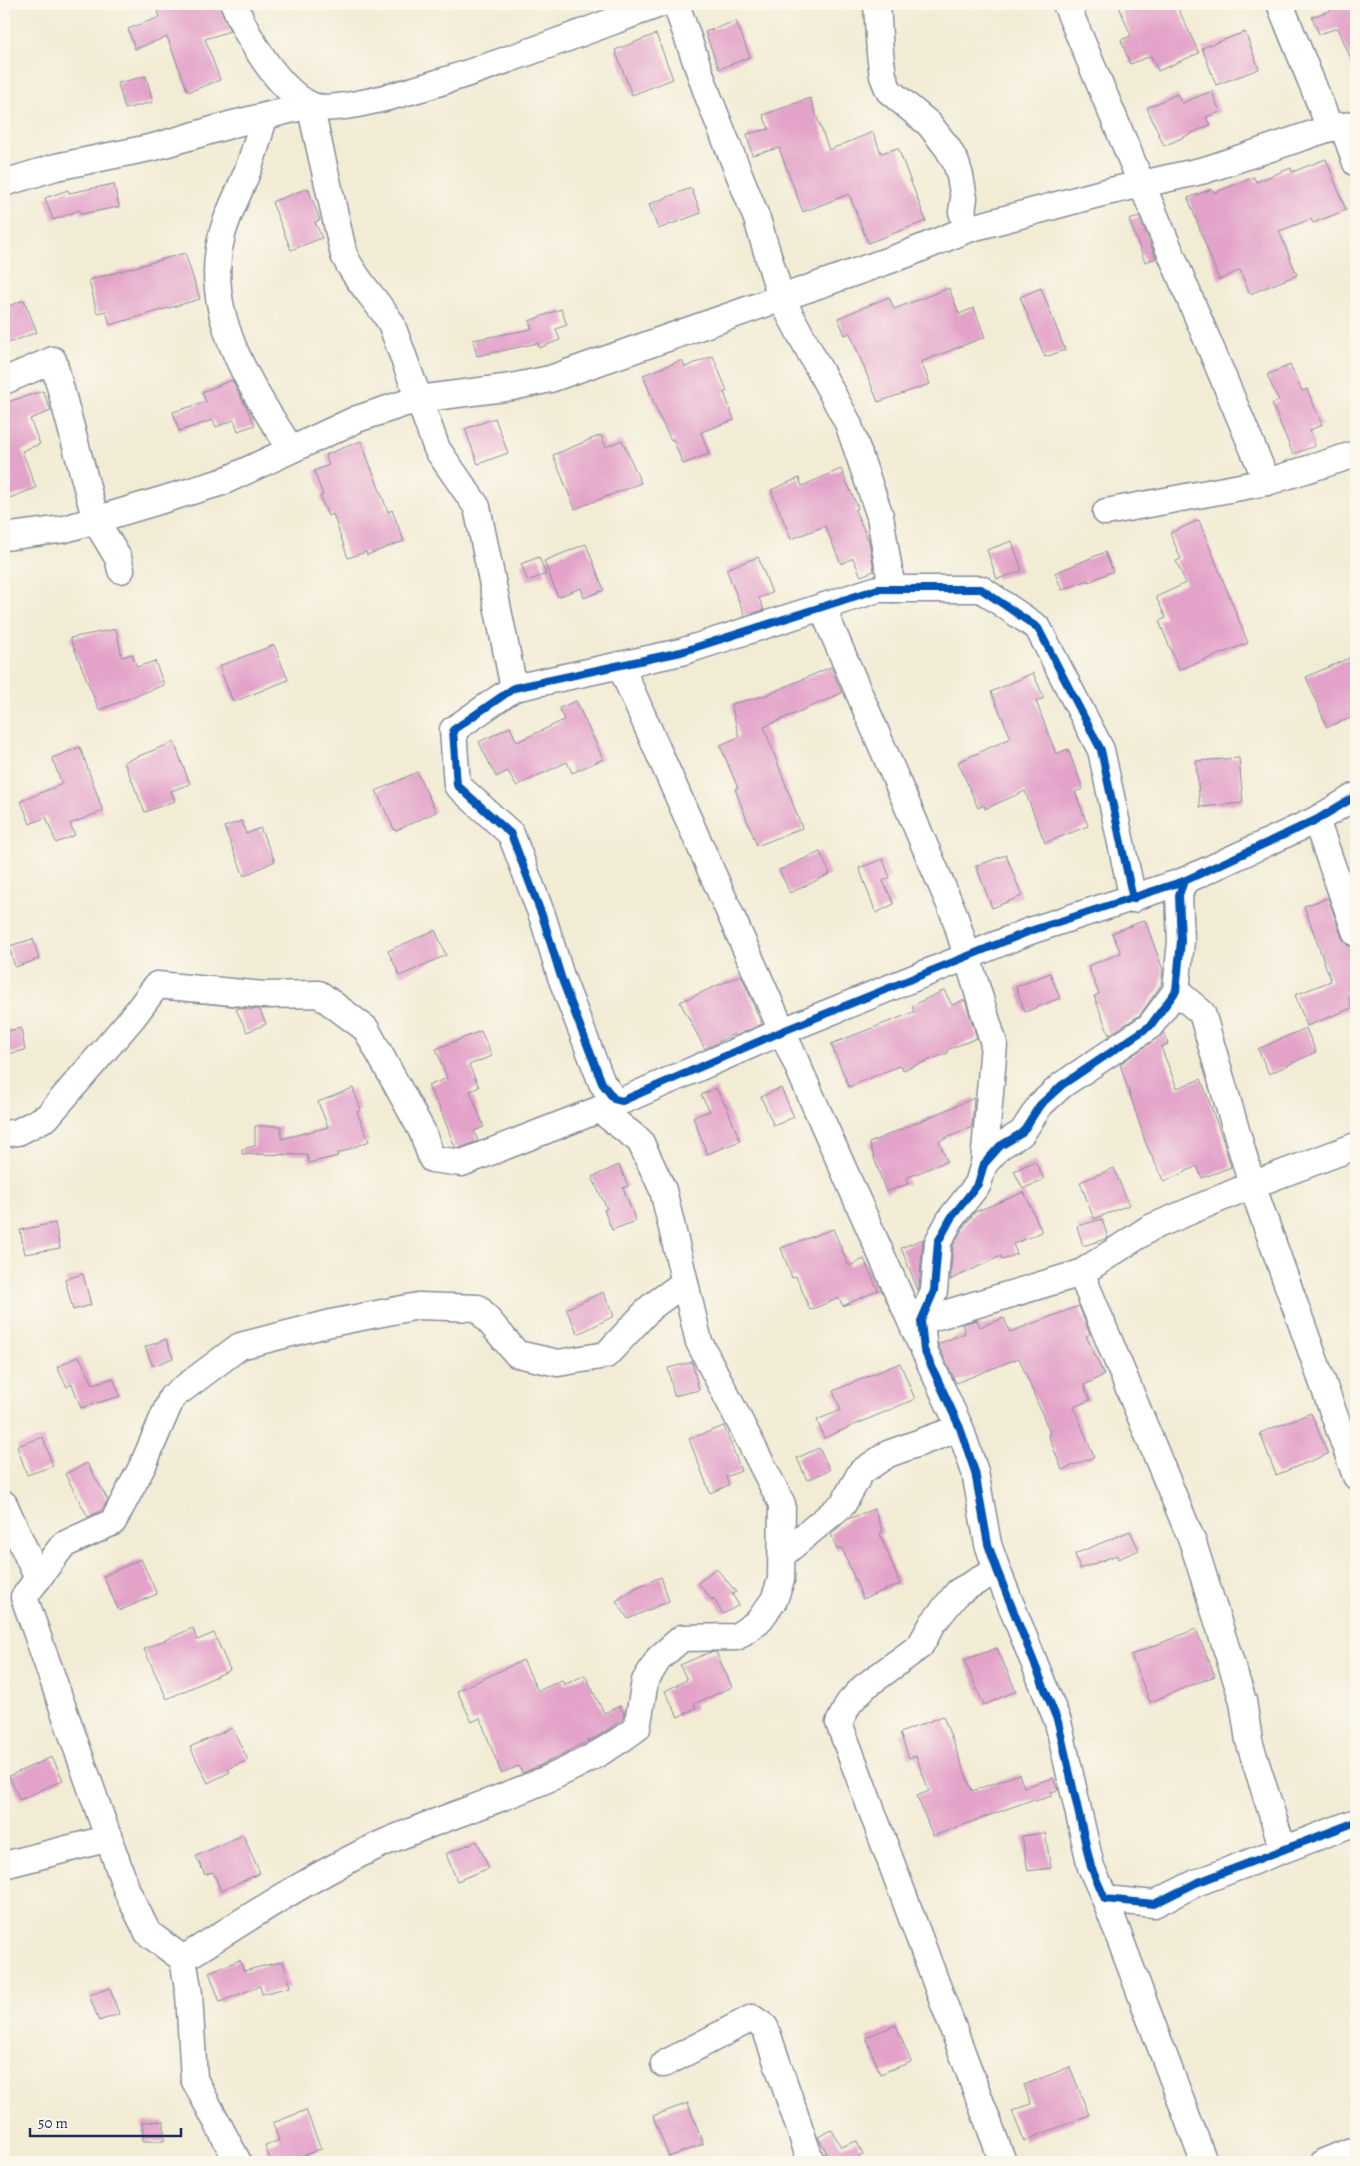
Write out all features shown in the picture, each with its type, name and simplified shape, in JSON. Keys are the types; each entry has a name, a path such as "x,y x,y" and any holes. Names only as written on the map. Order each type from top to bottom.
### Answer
{"street":[{"path":"234,4 259,56 291,90 310,105 325,109 344,107 415,90 544,47 660,4"},
{"path":"676,4 708,96 757,219 781,298 848,423 880,516 892,589"},
{"path":"878,4 881,61 883,76 889,91 929,124 947,147 958,170 964,198 962,212 968,229"},
{"path":"1066,4 1143,183 1267,482"},
{"path":"1280,4 1343,126 1356,163"},
{"path":"4,183 56,167 154,147 310,105"},
{"path":"310,105 344,255 352,273 380,305 391,323 437,449 478,507 514,688"},
{"path":"264,117 250,164 222,235 217,282 227,328 240,364 265,409 292,448"},
{"path":"4,537 65,529 96,521 222,482 357,419 418,399 512,387 550,379 907,254 968,229 1143,183 1205,170 1343,126"},
{"path":"4,380 53,360 96,521 118,558 121,570"},
{"path":"1106,512 1267,482 1356,454"},
{"path":"611,1105 614,1099 602,1083 561,977 543,918 511,834 457,785 454,730 514,688 681,652 878,589 981,589 1038,628 1101,750 1133,899"},
{"path":"822,607 950,905 994,1044 984,1164 978,1184 951,1218 938,1242 934,1292 921,1321 924,1350"},
{"path":"620,664 960,1428 975,1472 988,1544 1058,1722 1091,1867 1105,1899 1204,2162"},
{"path":"4,1134 18,1132 47,1117 133,1017 157,985 264,995 319,994 366,1030 422,1131 432,1159 462,1163 611,1105 1030,931 1184,881 1316,820 1356,796"},
{"path":"1316,820 1356,933"},
{"path":"984,1164 1000,1146 1022,1134 1040,1105 1062,1085 1150,1026 1176,991 1181,941 1179,895 1184,881"},
{"path":"1176,991 1202,1013 1252,1185 1356,1476"},
{"path":"183,1959 277,1900 378,1845 536,1782 611,1748 637,1728 644,1681 658,1658 682,1638 736,1637 758,1622 774,1600 781,1580 782,1504 699,1342 663,1190 640,1141 611,1105"},
{"path":"921,1321 1080,1273 1150,1228 1252,1185 1356,1146"},
{"path":"1080,1273 1194,1543 1243,1701 1249,1741 1283,1849"},
{"path":"238,2162 194,2079 189,1994 183,1959 148,1933 127,1891 24,1597 63,1546 113,1522 144,1465 172,1398 240,1346 331,1323 418,1306 478,1308 517,1354 558,1363 606,1355 651,1307 684,1283"},
{"path":"782,1555 843,1504 861,1472 888,1454 960,1428"},
{"path":"7,1517 38,1579"},
{"path":"997,1570 958,1592 933,1623 920,1646 864,1687 849,1702 839,1723 1003,2162"},
{"path":"1105,1899 1154,1904 1196,1883 1356,1822"},
{"path":"4,1865 110,1838"},
{"path":"664,2064 752,2018 765,2027 811,2162"},
{"path":"1324,2162 1356,2149"}],"building":[{"path":"155,4 219,4 230,31 205,39 220,80 188,92 167,37 135,49 128,29 160,17"},
{"path":"1118,4 1176,4 1199,53 1158,71 1151,56 1130,64 1121,40 1131,36"},
{"path":"1329,4 1356,4 1356,71 1338,28 1319,34 1312,17 1331,10"},
{"path":"736,21 750,57 719,69 705,32"},
{"path":"1245,32 1259,69 1216,85 1202,48"},
{"path":"656,34 673,79 632,95 615,50"},
{"path":"146,76 153,102 125,109 118,83"},
{"path":"1212,91 1220,112 1206,117 1210,125 1164,146 1147,108 1177,94 1182,103"},
{"path":"810,98 829,150 873,132 881,153 898,148 926,221 868,243 849,194 803,212 779,148 752,155 747,134 769,129 763,115"},
{"path":"1326,159 1346,210 1313,223 1311,219 1279,231 1297,275 1250,294 1240,270 1219,280 1188,198 1212,189 1214,193 1254,177 1256,182 1291,168 1292,172"},
{"path":"114,184 119,207 81,214 80,210 53,220 45,198 68,190 69,193"},
{"path":"308,188 320,220 315,222 322,238 291,250 272,202"},
{"path":"691,188 701,213 658,229 649,204"},
{"path":"1139,217 1156,258 1145,262 1129,220"},
{"path":"185,253 200,299 110,325 106,311 97,313 89,280"},
{"path":"949,288 959,314 974,308 985,337 921,362 930,384 878,402 850,333 845,335 838,318 889,297 894,309"},
{"path":"1041,288 1065,350 1045,357 1020,297"},
{"path":"24,300 37,332 4,345 4,308"},
{"path":"561,309 567,325 556,329 560,340 539,348 538,343 477,356 473,340 532,329 529,321"},
{"path":"713,356 727,391 724,392 734,420 701,432 709,454 683,464 673,439 671,440 659,416 643,375 682,360 685,367"},
{"path":"1290,365 1302,391 1307,389 1322,425 1310,430 1315,446 1293,454 1272,404 1279,401 1267,375"},
{"path":"232,380 255,425 238,431 234,420 216,427 213,420 179,431 173,412 206,402 202,392"},
{"path":"43,391 51,411 30,419 40,444 22,451 36,488 4,500 4,403"},
{"path":"495,418 508,453 478,464 465,429"},
{"path":"601,435 606,447 622,440 641,483 575,509 553,455"},
{"path":"361,441 388,512 392,510 404,541 367,555 366,552 348,558 333,514 328,516 320,496 323,495 314,471 329,465 325,455"},
{"path":"841,469 858,508 855,510 869,541 874,571 861,576 853,558 841,564 825,526 791,539 771,490 799,478 802,486"},
{"path":"1199,520 1248,643 1179,670 1159,621 1166,618 1156,597 1186,583 1176,561 1181,559 1170,533"},
{"path":"1012,541 1022,571 997,579 987,550"},
{"path":"586,544 604,590 584,598 581,588 558,597 544,561"},
{"path":"1105,552 1113,571 1089,582 1088,580 1062,590 1055,573"},
{"path":"539,557 546,574 528,581 521,564"},
{"path":"758,557 772,593 759,598 764,610 745,616 726,569"},
{"path":"116,629 122,657 132,654 137,667 155,661 164,685 99,710 70,638"},
{"path":"274,645 288,680 233,702 219,666"},
{"path":"1356,655 1356,716 1327,727 1306,677"},
{"path":"831,667 842,693 764,727 802,828 757,846 735,789 738,788 720,745 739,737 731,704 764,696"},
{"path":"1033,673 1044,698 1036,701 1056,754 1068,749 1083,789 1075,792 1088,826 1045,843 1025,791 985,809 984,805 978,808 958,762 1011,738 991,692"},
{"path":"576,701 603,759 572,773 567,762 516,786 508,771 496,777 479,742 510,727 517,742 564,720 559,708"},
{"path":"174,742 190,784 171,791 175,801 145,812 124,762"},
{"path":"80,747 103,811 70,824 75,835 56,843 46,817 30,824 21,801 62,784 52,758"},
{"path":"1239,758 1243,803 1200,807 1196,761"},
{"path":"417,772 436,812 395,831 376,791"},
{"path":"242,821 246,834 260,828 275,861 244,876 224,827"},
{"path":"820,852 830,874 790,893 779,870"},
{"path":"1006,855 1022,896 992,908 976,866"},
{"path":"883,859 890,878 883,881 894,904 876,913 859,868"},
{"path":"1328,898 1342,938 1347,945 1356,950 1356,993 1348,997 1352,1008 1307,1026 1295,995 1331,981 1304,906"},
{"path":"1145,920 1163,970 1161,985 1140,1015 1109,1035 1094,996 1099,994 1088,966 1121,953 1112,933"},
{"path":"435,930 446,955 400,976 388,951"},
{"path":"33,939 39,959 15,967 9,946"},
{"path":"1050,973 1060,998 1025,1012 1016,987"},
{"path":"741,975 762,1024 735,1036 734,1034 705,1049 680,1002"},
{"path":"944,990 952,1005 965,1000 977,1038 947,1050 948,1053 903,1070 901,1065 849,1087 831,1044 914,1012 912,1006"},
{"path":"236,1009 260,1010 266,1024 247,1032"},
{"path":"21,1028 25,1050 4,1055 4,1032"},
{"path":"1306,1028 1316,1052 1269,1074 1258,1049"},
{"path":"481,1031 492,1056 469,1065 479,1087 470,1091 484,1127 474,1131 478,1141 460,1148 455,1147 439,1106 428,1086 447,1078 436,1049"},
{"path":"1164,1033 1168,1044 1161,1047 1177,1088 1201,1079 1231,1167 1202,1178 1197,1166 1164,1182 1146,1144 1120,1064"},
{"path":"353,1088 361,1110 357,1112 369,1141 337,1154 338,1156 309,1163 307,1155 242,1154 242,1149 255,1146 255,1126 281,1126 281,1139 328,1127 318,1102"},
{"path":"716,1088 726,1105 740,1141 707,1154 693,1117 710,1111 701,1095"},
{"path":"781,1088 794,1117 774,1126 761,1097"},
{"path":"974,1098 972,1127 939,1141 947,1161 906,1178 908,1184 886,1192 869,1143"},
{"path":"1035,1161 1044,1179 1023,1189 1014,1171"},
{"path":"619,1165 628,1186 623,1188 636,1221 612,1230 604,1210 607,1209 592,1177"},
{"path":"1114,1168 1129,1205 1094,1219 1080,1182"},
{"path":"1024,1192 1042,1232 1013,1244 1017,1254 1002,1260 1001,1256 950,1280 953,1246 964,1226 975,1212"},
{"path":"1102,1219 1108,1238 1083,1246 1077,1226"},
{"path":"55,1223 60,1248 25,1254 20,1230"},
{"path":"833,1229 849,1266 864,1259 878,1290 843,1306 839,1298 810,1310 796,1276 792,1278 781,1248"},
{"path":"923,1239 919,1287 918,1290 901,1248"},
{"path":"83,1274 91,1305 73,1310 65,1279"},
{"path":"603,1292 614,1316 578,1334 566,1309"},
{"path":"1079,1306 1090,1334 1086,1336 1104,1375 1084,1385 1090,1400 1074,1407 1094,1457 1062,1470 1048,1434 1050,1433 1019,1358 956,1383 938,1344 965,1333 962,1324 977,1320 980,1327 1004,1318 1010,1332"},
{"path":"166,1339 173,1358 153,1366 145,1347"},
{"path":"79,1356 93,1384 113,1378 120,1396 81,1408 72,1384 67,1387 57,1367"},
{"path":"692,1362 699,1390 674,1396 668,1368"},
{"path":"900,1363 915,1399 824,1438 817,1420 841,1410 833,1391"},
{"path":"1311,1413 1328,1454 1276,1475 1260,1433"},
{"path":"724,1426 741,1471 726,1477 729,1485 710,1493 689,1439"},
{"path":"43,1437 53,1466 27,1475 17,1446"},
{"path":"819,1448 830,1470 807,1480 797,1458"},
{"path":"87,1463 108,1500 102,1510 88,1517 65,1474"},
{"path":"874,1509 883,1532 880,1534 900,1584 863,1599 842,1548 837,1550 831,1534 848,1519"},
{"path":"1130,1531 1139,1550 1118,1559 1117,1555 1080,1569 1075,1554"},
{"path":"141,1559 157,1594 119,1611 103,1576"},
{"path":"716,1568 736,1592 732,1594 739,1605 723,1614 713,1598 712,1600 698,1583"},
{"path":"661,1577 669,1601 628,1619 616,1601 637,1587"},
{"path":"193,1628 197,1640 214,1633 230,1670 167,1699 144,1649"},
{"path":"1196,1629 1215,1676 1150,1702 1131,1655"},
{"path":"997,1648 1016,1691 984,1705 964,1660"},
{"path":"716,1652 732,1687 694,1704 696,1708 678,1717 665,1691 687,1680 680,1665 708,1653"},
{"path":"523,1660 538,1691 562,1680 564,1685 585,1675 604,1713 620,1706 624,1714 623,1719 600,1735 539,1766 522,1773 519,1766 501,1773 480,1718 472,1722 457,1691"},
{"path":"943,1716 972,1791 1019,1774 1024,1787 1053,1778 1058,1790 1051,1792 1052,1796 1035,1801 1034,1799 933,1836 917,1796 929,1791 916,1756 909,1758 900,1733"},
{"path":"232,1728 248,1760 228,1769 230,1772 208,1783 190,1747"},
{"path":"52,1757 63,1780 20,1800 9,1776"},
{"path":"1045,1833 1051,1868 1028,1871 1022,1836"},
{"path":"243,1835 260,1873 221,1891 213,1872 205,1875 196,1856"},
{"path":"477,1841 489,1868 457,1881 446,1854"},
{"path":"240,1960 244,1971 283,1961 290,1987 262,1994 260,1986 220,2002 209,1972"},
{"path":"110,1988 119,2014 99,2021 89,1995"},
{"path":"896,2025 911,2062 880,2074 866,2037"},
{"path":"1070,2067 1089,2115 1024,2141 1012,2111 1031,2104 1024,2085"},
{"path":"688,2103 703,2144 669,2157 653,2116"},
{"path":"306,2110 321,2149 285,2162 271,2162 265,2146 279,2140 273,2123"},
{"path":"164,2121 164,2141 143,2141 142,2122"},
{"path":"832,2130 841,2147 857,2141 863,2155 849,2162 826,2162 824,2154 827,2153 818,2137"}],"cycle path":[{"path":"1133,899 1101,750 1038,628 981,589 878,589 681,652 514,688 453,730 457,785 511,834 543,918 561,977 602,1083 614,1099 622,1101 783,1031 1030,931 1184,881"},
{"path":"1356,796 1316,820 1184,881 1179,895 1181,941 1176,991 1150,1026 1062,1085 1040,1105 1022,1133 1000,1146 984,1164 978,1184 951,1218 938,1242 934,1291 921,1321 924,1350 960,1428 975,1472 988,1544 1058,1722 1091,1867 1105,1899 1154,1904 1196,1883 1356,1822"}]}
